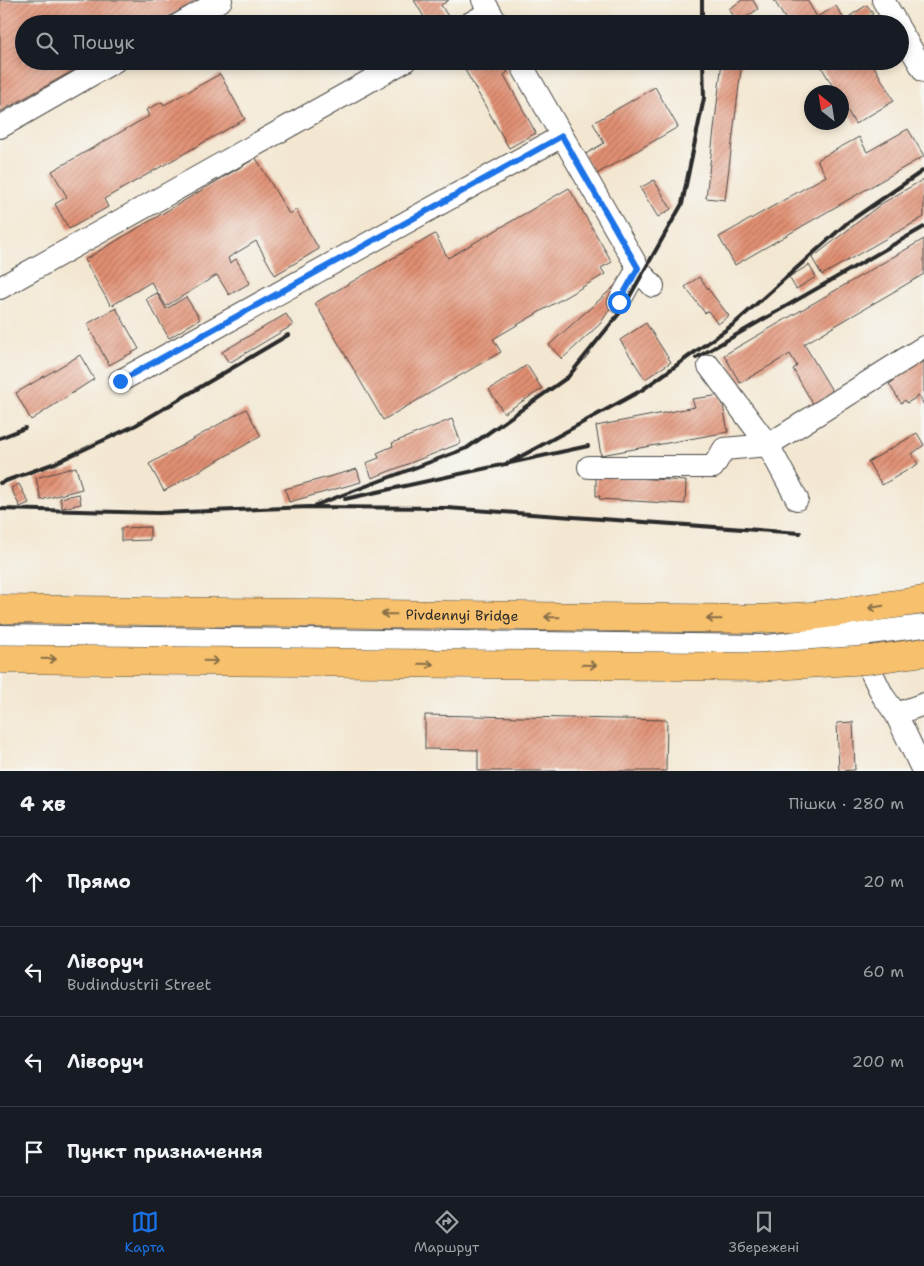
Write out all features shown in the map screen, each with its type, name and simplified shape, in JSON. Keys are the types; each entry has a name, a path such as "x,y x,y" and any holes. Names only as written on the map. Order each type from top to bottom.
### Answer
{"highway":[{"name":"Pivdennyi Bridge","path":"0,609 756,619 812,616 924,600"},
{"path":"0,659 758,667 868,660 924,652"}],"street":[{"path":"195,15 221,0"},
{"path":"883,0 892,15"},
{"path":"909,45 924,70"},
{"path":"0,127 99,70"},
{"path":"0,288 389,70"},
{"path":"524,70 638,268 653,286"},
{"path":"120,381 562,136"},
{"path":"619,302 638,268"},
{"path":"589,467 713,467 724,449 768,445 924,347"},
{"path":"709,366 768,445 797,499"},
{"path":"0,636 768,646 924,626"},
{"path":"853,635 883,696 896,714 923,771"},
{"path":"896,714 924,704"}],"building":[{"path":"0,0 198,0 172,15 15,15 15,70 74,70 0,112"},
{"path":"414,0 449,0 441,5 447,15 423,15"},
{"path":"742,0 753,0 758,9 749,15 733,15 729,9"},
{"path":"774,0 807,0 816,15 783,15"},
{"path":"867,5 873,14 871,15 852,15"},
{"path":"836,6 842,15 820,15"},
{"path":"465,70 507,70 508,72 504,75 536,133 509,148"},
{"path":"721,70 741,70 725,200 706,198"},
{"path":"823,70 876,70 894,101 855,124 849,113 849,85 832,85"},
{"path":"220,74 245,119 104,199 108,207 69,229 55,204 67,197 52,171 149,116 146,110 162,102 164,105"},
{"path":"655,87 678,127 595,175 584,155 604,143 593,123"},
{"path":"908,129 924,156 735,265 719,237 826,176 817,160 859,137 867,152"},
{"path":"256,158 289,214 296,210 319,249 275,275 256,241 228,258 230,263 236,259 250,283 229,295 217,275 166,306 151,282 111,306 84,260"},
{"path":"924,179 924,217 822,275 812,258 881,204"},
{"path":"654,180 671,209 658,217 640,188"},
{"path":"569,188 612,262 601,268 605,274 493,339 501,352 383,420 315,303 435,234 448,258"},
{"path":"924,239 924,274 804,344 834,394 814,406 793,369 797,366 790,354 740,383 724,355"},
{"path":"809,265 816,277 796,289 789,277"},
{"path":"699,277 729,316 718,324 708,311 705,313 685,287"},
{"path":"617,284 622,290 600,324 562,359 549,345"},
{"path":"157,293 166,309 186,297 200,319 169,338 146,299"},
{"path":"116,308 139,349 109,365 87,324"},
{"path":"286,314 293,325 229,363 222,352"},
{"path":"646,323 671,362 645,379 620,340"},
{"path":"80,355 94,379 31,420 16,393"},
{"path":"924,357 924,405 919,396 907,403 905,400 901,403 889,384 894,381 891,377"},
{"path":"527,365 542,389 504,413 489,390"},
{"path":"721,395 728,432 601,455 596,426 695,407 692,399"},
{"path":"246,409 261,436 164,491 149,464"},
{"path":"452,419 461,443 372,478 366,463 379,458 377,453 393,446 392,443"},
{"path":"917,433 924,445 912,454 918,464 882,485 868,462"},
{"path":"76,467 82,489 41,500 36,478"},
{"path":"357,469 361,482 289,502 285,489"},
{"path":"601,476 686,481 685,504 599,499 600,496 596,496 596,478 601,478"},
{"path":"19,484 29,503 20,507 11,488"},
{"path":"79,494 81,504 62,508 60,498"},
{"path":"150,527 150,540 121,541 121,528"},
{"path":"425,715 667,720 666,771 478,771 478,750 425,749"},
{"path":"853,722 855,770 839,771 837,723"}],"railway":[{"path":"702,0 702,15"},
{"path":"316,505 467,448 568,377 622,310 682,204 704,98 703,70"},
{"path":"507,464 642,390 734,324 847,223 924,170"},
{"path":"696,358 924,227"},
{"path":"0,483 55,463 136,425 288,335"},
{"path":"0,438 25,428"},
{"path":"345,499 588,446"},
{"path":"0,509 159,513 309,507 447,508 800,533"}],"route":[{"path":"120,381 562,136 638,268 619,302"}]}
